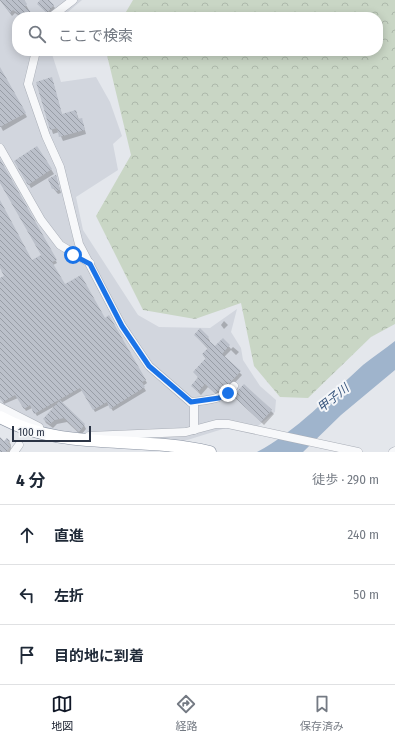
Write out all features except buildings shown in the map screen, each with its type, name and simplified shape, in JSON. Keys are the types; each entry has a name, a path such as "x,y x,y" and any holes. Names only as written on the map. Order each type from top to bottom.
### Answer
{"highway":[{"path":"0,417 26,432 66,444 174,445 210,452"},
{"path":"0,424 25,437 52,446 68,449 159,450 185,452"}],"street":[{"path":"57,12 73,0"},
{"path":"35,56 28,84 46,136 60,167 79,244 122,326 149,366 194,405 194,430"},
{"path":"0,148 41,220 60,245 90,264"},
{"path":"191,402 219,398 228,393 234,386"},
{"path":"0,407 34,425 65,435 89,436 186,432 216,424 228,424 358,452"},
{"path":"14,452 20,445"}],"shaded area":[{"path":"0,0 82,0 68,12 12,12 12,56 53,56 61,82 96,77 110,102 122,136 113,144 118,170 76,197 83,230 138,315 159,327 210,328 237,309 231,332 241,348 243,360 260,386 276,400 275,412 258,426 255,433 226,428 184,441 63,437 0,411"}],"green space":[{"path":"133,0 395,0 395,324 371,337 308,398 280,397 254,366 241,303 195,319 143,310 96,216 131,155 107,56 383,56 383,12 126,12"}],"water":[{"name":"甲子川","path":"395,341 395,370 341,415 303,452 257,452 286,434 326,400 363,365"}],"route":[{"path":"73,255 90,264 122,326 149,366 191,402 219,398 228,393"}]}
